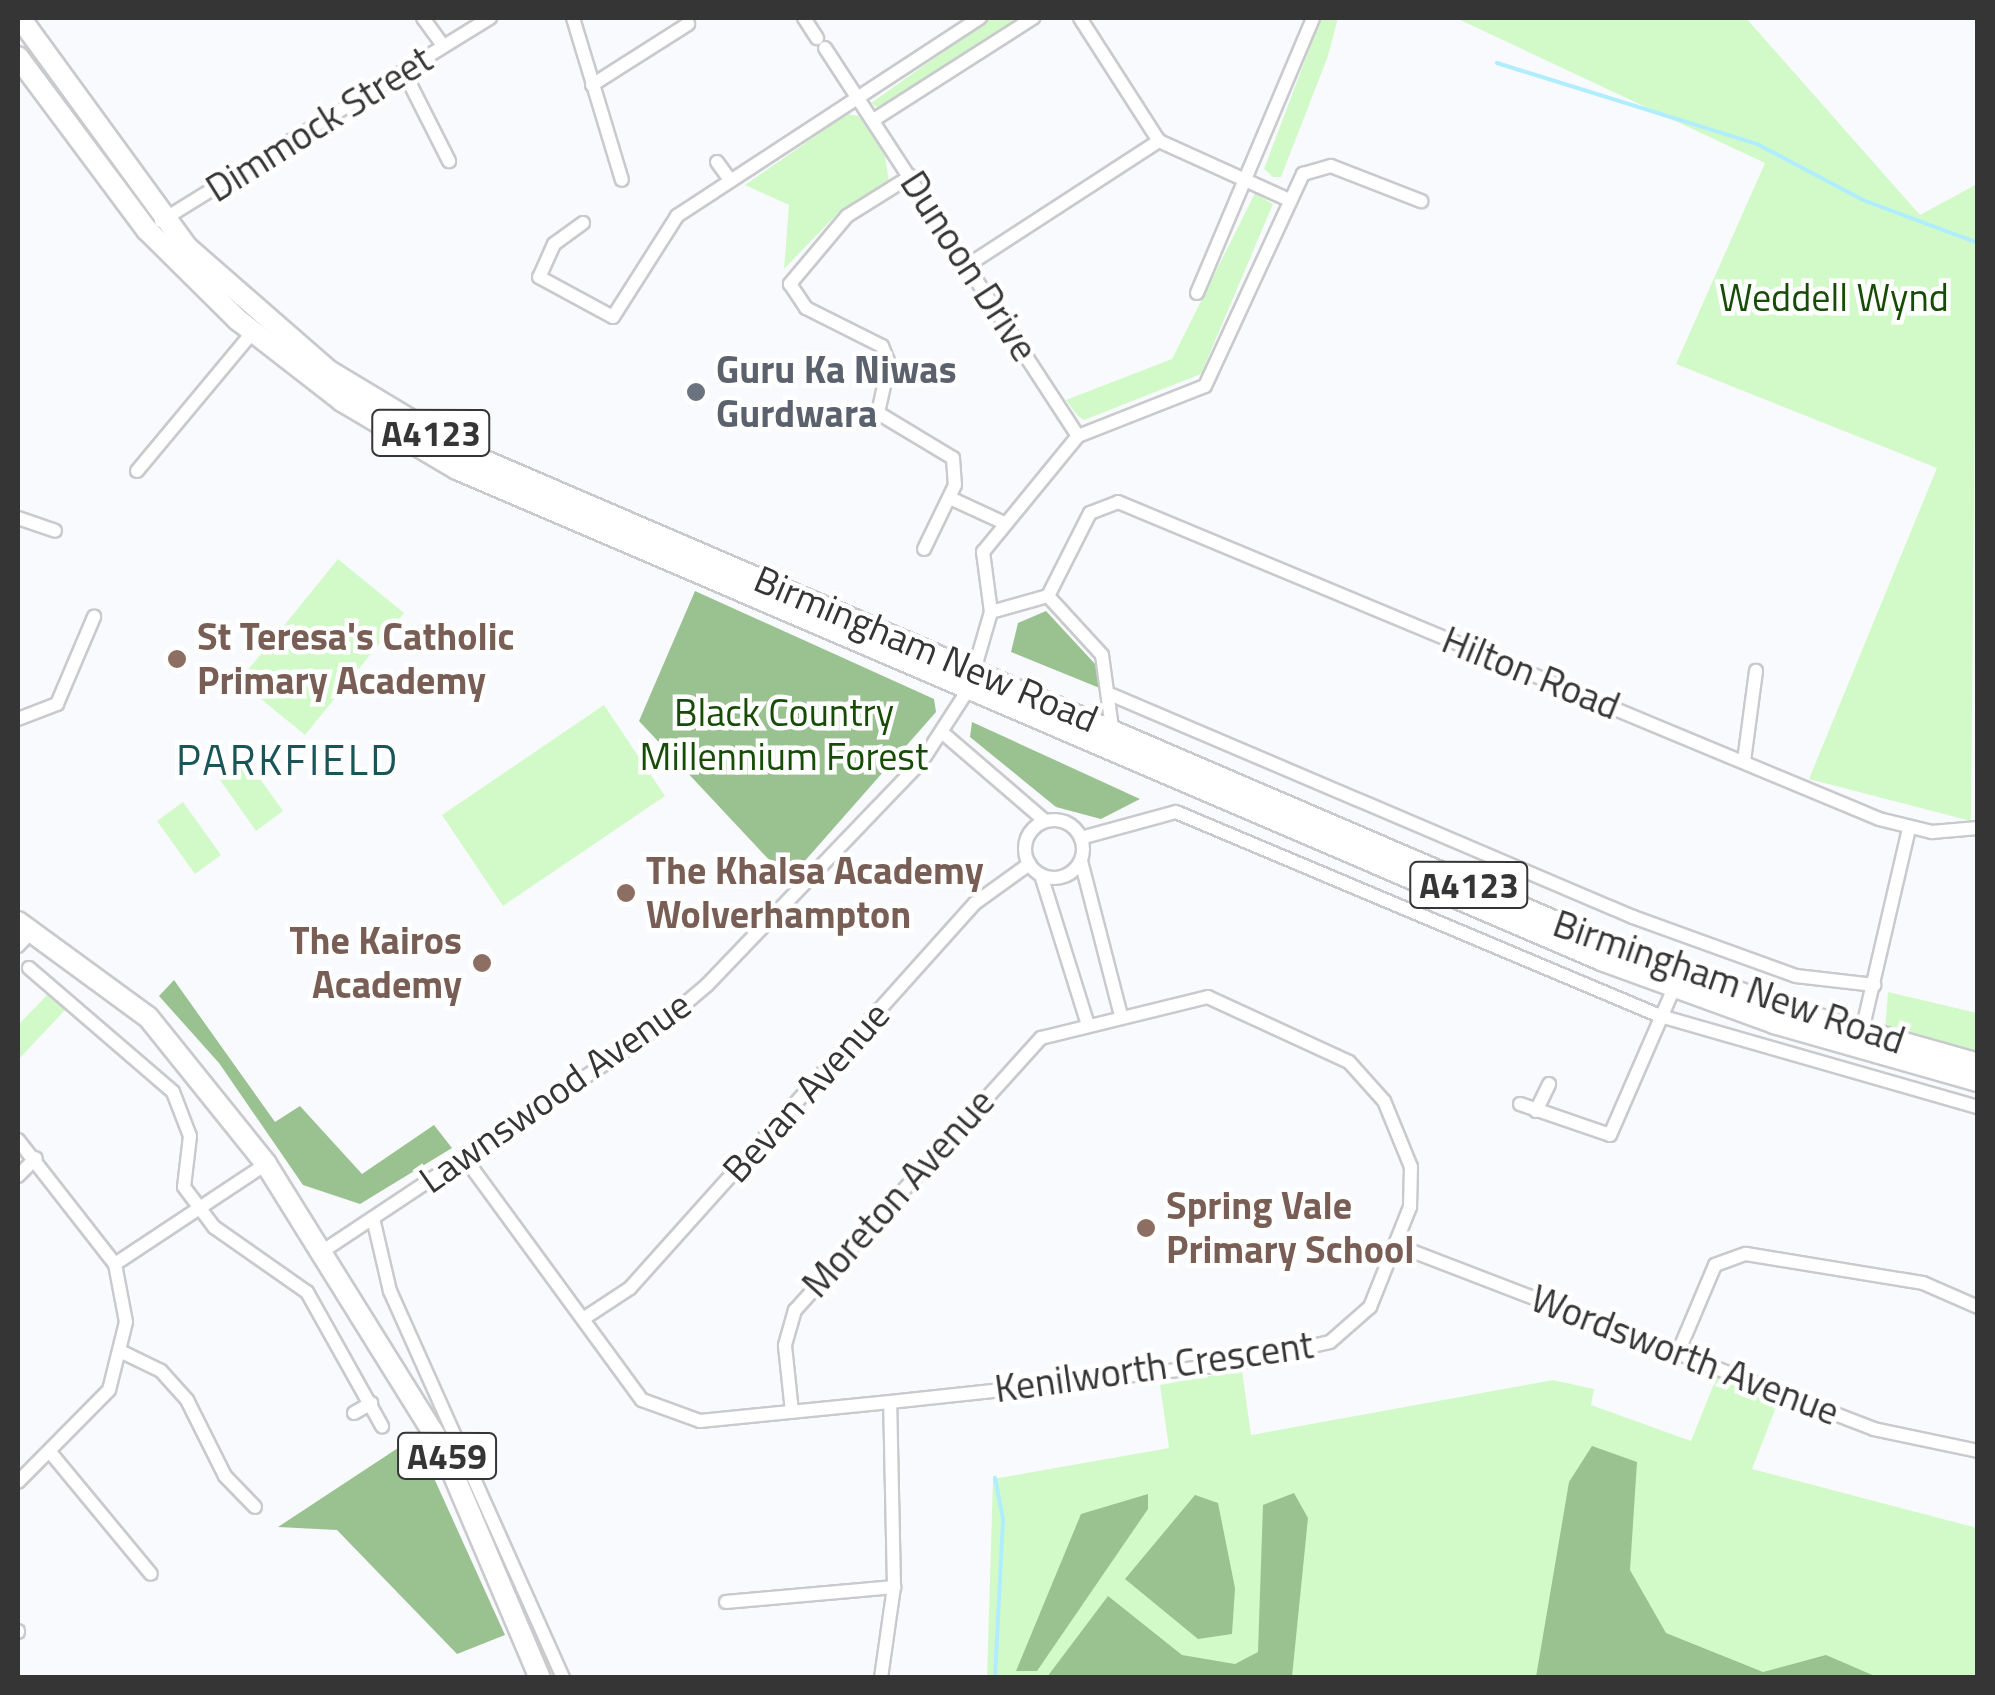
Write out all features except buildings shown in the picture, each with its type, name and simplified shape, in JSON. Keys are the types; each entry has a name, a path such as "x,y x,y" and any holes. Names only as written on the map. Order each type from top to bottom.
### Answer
{"main road":[{"name":"Birmingham New Road","path":"20,18 154,225 329,371 464,452 975,667 1600,942 1859,1041 1978,1081"},
{"name":"Birmingham New Road","path":"18,57 65,128 253,332 342,400 457,469 1674,988 1859,1041 1978,1064"},
{"path":"65,128 83,113"},
{"path":"968,690 975,667"},
{"name":"A459","path":"25,926 174,1042 266,1164 441,1444 540,1678"}],"street":[{"path":"423,18 443,46"},
{"name":"Dimmock Street","path":"154,225 490,18"},
{"path":"573,18 622,180"},
{"name":"Dunoon Drive","path":"804,18 860,96 1078,436"},
{"path":"583,223 554,244 539,277 613,317 661,232 730,180 980,18"},
{"path":"875,120 1033,18"},
{"path":"1080,18 1159,140 1290,200"},
{"path":"1197,292 1313,18"},
{"path":"592,85 688,24"},
{"path":"404,72 449,160"},
{"path":"968,265 1159,140"},
{"path":"717,162 730,180"},
{"path":"975,667 991,612 978,568 1002,522 1078,436 1205,386 1302,174 1331,166 1421,202"},
{"path":"910,176 847,216 790,284 806,308 886,351 878,413 948,452 958,474 924,549"},
{"path":"137,471 253,332"},
{"path":"950,498 1002,522"},
{"name":"Hilton Road","path":"1048,596 1090,513 1118,502 1909,828 1978,828"},
{"path":"18,518 55,531"},
{"path":"991,612 1048,596 1094,640 1112,695 1112,728"},
{"path":"18,719 57,704 94,616"},
{"path":"1744,761 1756,671"},
{"name":"Lawnswood Avenue","path":"323,1251 708,985 944,734 968,690"},
{"path":"1112,695 1633,916 1796,976 1874,985"},
{"path":"944,734 1045,822 1065,822 1081,838 1082,858 1120,1012"},
{"path":"1081,838 1176,812 1660,1016 1978,1107"},
{"path":"1045,822 1028,837 1029,864 1040,875 1087,1022"},
{"path":"1859,1041 1909,828"},
{"path":"1040,875 1064,876 1082,858"},
{"name":"Bevan Avenue","path":"583,1319 630,1288 975,902 1029,864"},
{"path":"18,946 25,926"},
{"path":"28,968 173,1092 190,1136 184,1187 199,1209 307,1292 382,1426"},
{"path":"1520,1104 1610,1135 1674,988"},
{"name":"Kenilworth Crescent","path":"464,1157 583,1319 661,1413 700,1421 1232,1364 1330,1342 1364,1317 1396,1244 1414,1178 1370,1077 1208,997 1120,1012 1087,1022"},
{"name":"Moreton Avenue","path":"792,1412 785,1338 803,1299 1022,1053 1087,1022"},
{"path":"1536,1111 1549,1084"},
{"path":"18,1140 36,1158 114,1264 124,1353 109,1390 18,1482"},
{"path":"18,1176 36,1158"},
{"path":"114,1264 266,1164"},
{"path":"373,1218 390,1291 563,1678"},
{"name":"Wordsworth Avenue","path":"1396,1244 1680,1348 1874,1429 1978,1451"},
{"path":"1680,1348 1715,1265 1746,1254 1923,1283 1978,1307"},
{"path":"124,1353 160,1371 187,1400 225,1476 255,1507"},
{"path":"880,1678 894,1587 890,1402"},
{"path":"354,1413 371,1403"},
{"path":"50,1452 151,1574"},
{"path":"726,1602 894,1587"}],"green space":[{"path":"991,18 1017,18 878,108 871,103"},
{"path":"1321,18 1338,18 1328,56 1281,177 1273,177 1264,169"},
{"name":"Weddell Wynd","path":"1456,18 1746,18 1920,215 1977,184 1971,821 1809,779 1937,468 1676,364 1765,163"},
{"path":"847,114 859,116 885,156 889,181 840,211 784,269 789,205 745,185"},
{"path":"1255,193 1273,204 1201,374 1084,420 1077,415 1066,400 1172,359"},
{"path":"338,559 404,613 305,735 239,681"},
{"name":"Black Country Millennium Forest","path":"695,591 934,699 936,712 788,880 639,721"},
{"name":"Black Country Millennium Forest","path":"1046,611 1096,665 1102,689 1011,652 1018,623"},
{"path":"604,705 665,796 503,906 442,815"},
{"name":"Black Country Millennium Forest","path":"972,722 1140,799 1101,819 1056,807 970,737"},
{"path":"245,758 283,811 256,831 218,777"},
{"path":"183,802 221,855 195,874 157,821"},
{"path":"174,980 275,1122 300,1106 362,1174 434,1125 452,1148 360,1204 303,1185 219,1063 159,996"},
{"path":"1888,992 1977,1013 1977,1054 1885,1030"},
{"path":"48,994 66,1009 18,1060 18,1025"},
{"path":"1242,1370 1251,1435 1553,1380 1594,1389 1591,1405 1691,1441 1717,1376 1778,1402 1752,1469 1977,1528 1977,1677 987,1678 993,1479 1169,1448 1160,1385"},
{"path":"1592,1446 1637,1462 1630,1570 1666,1633 1763,1672 1826,1655 1877,1677 1536,1677 1569,1482"},
{"path":"398,1448 424,1456 505,1635 457,1654 337,1530 278,1527"},
{"path":"1294,1493 1308,1518 1292,1677 1047,1677 1108,1596 1182,1655 1235,1664 1258,1652 1263,1505"},
{"path":"1148,1494 1148,1509 1037,1671 1016,1671 1081,1514"},
{"path":"1195,1495 1218,1503 1235,1588 1232,1634 1198,1639 1125,1579"}],"waterway":[{"path":"1497,63 1757,144 1863,200 1978,243"},
{"path":"995,1478 1003,1519 995,1678"}],"place":[{"name":"Guru Ka Niwas Gurdwara","path":"696,392"},
{"name":"St Teresa's Catholic Primary Academy","path":"177,659"},
{"name":"The Khalsa Academy Wolverhampton","path":"626,893"},
{"name":"The Kairos Academy","path":"482,963"},
{"name":"Spring Vale Primary School","path":"1146,1228"}],"district":[{"name":"PARKFIELD","path":"288,759"}]}
